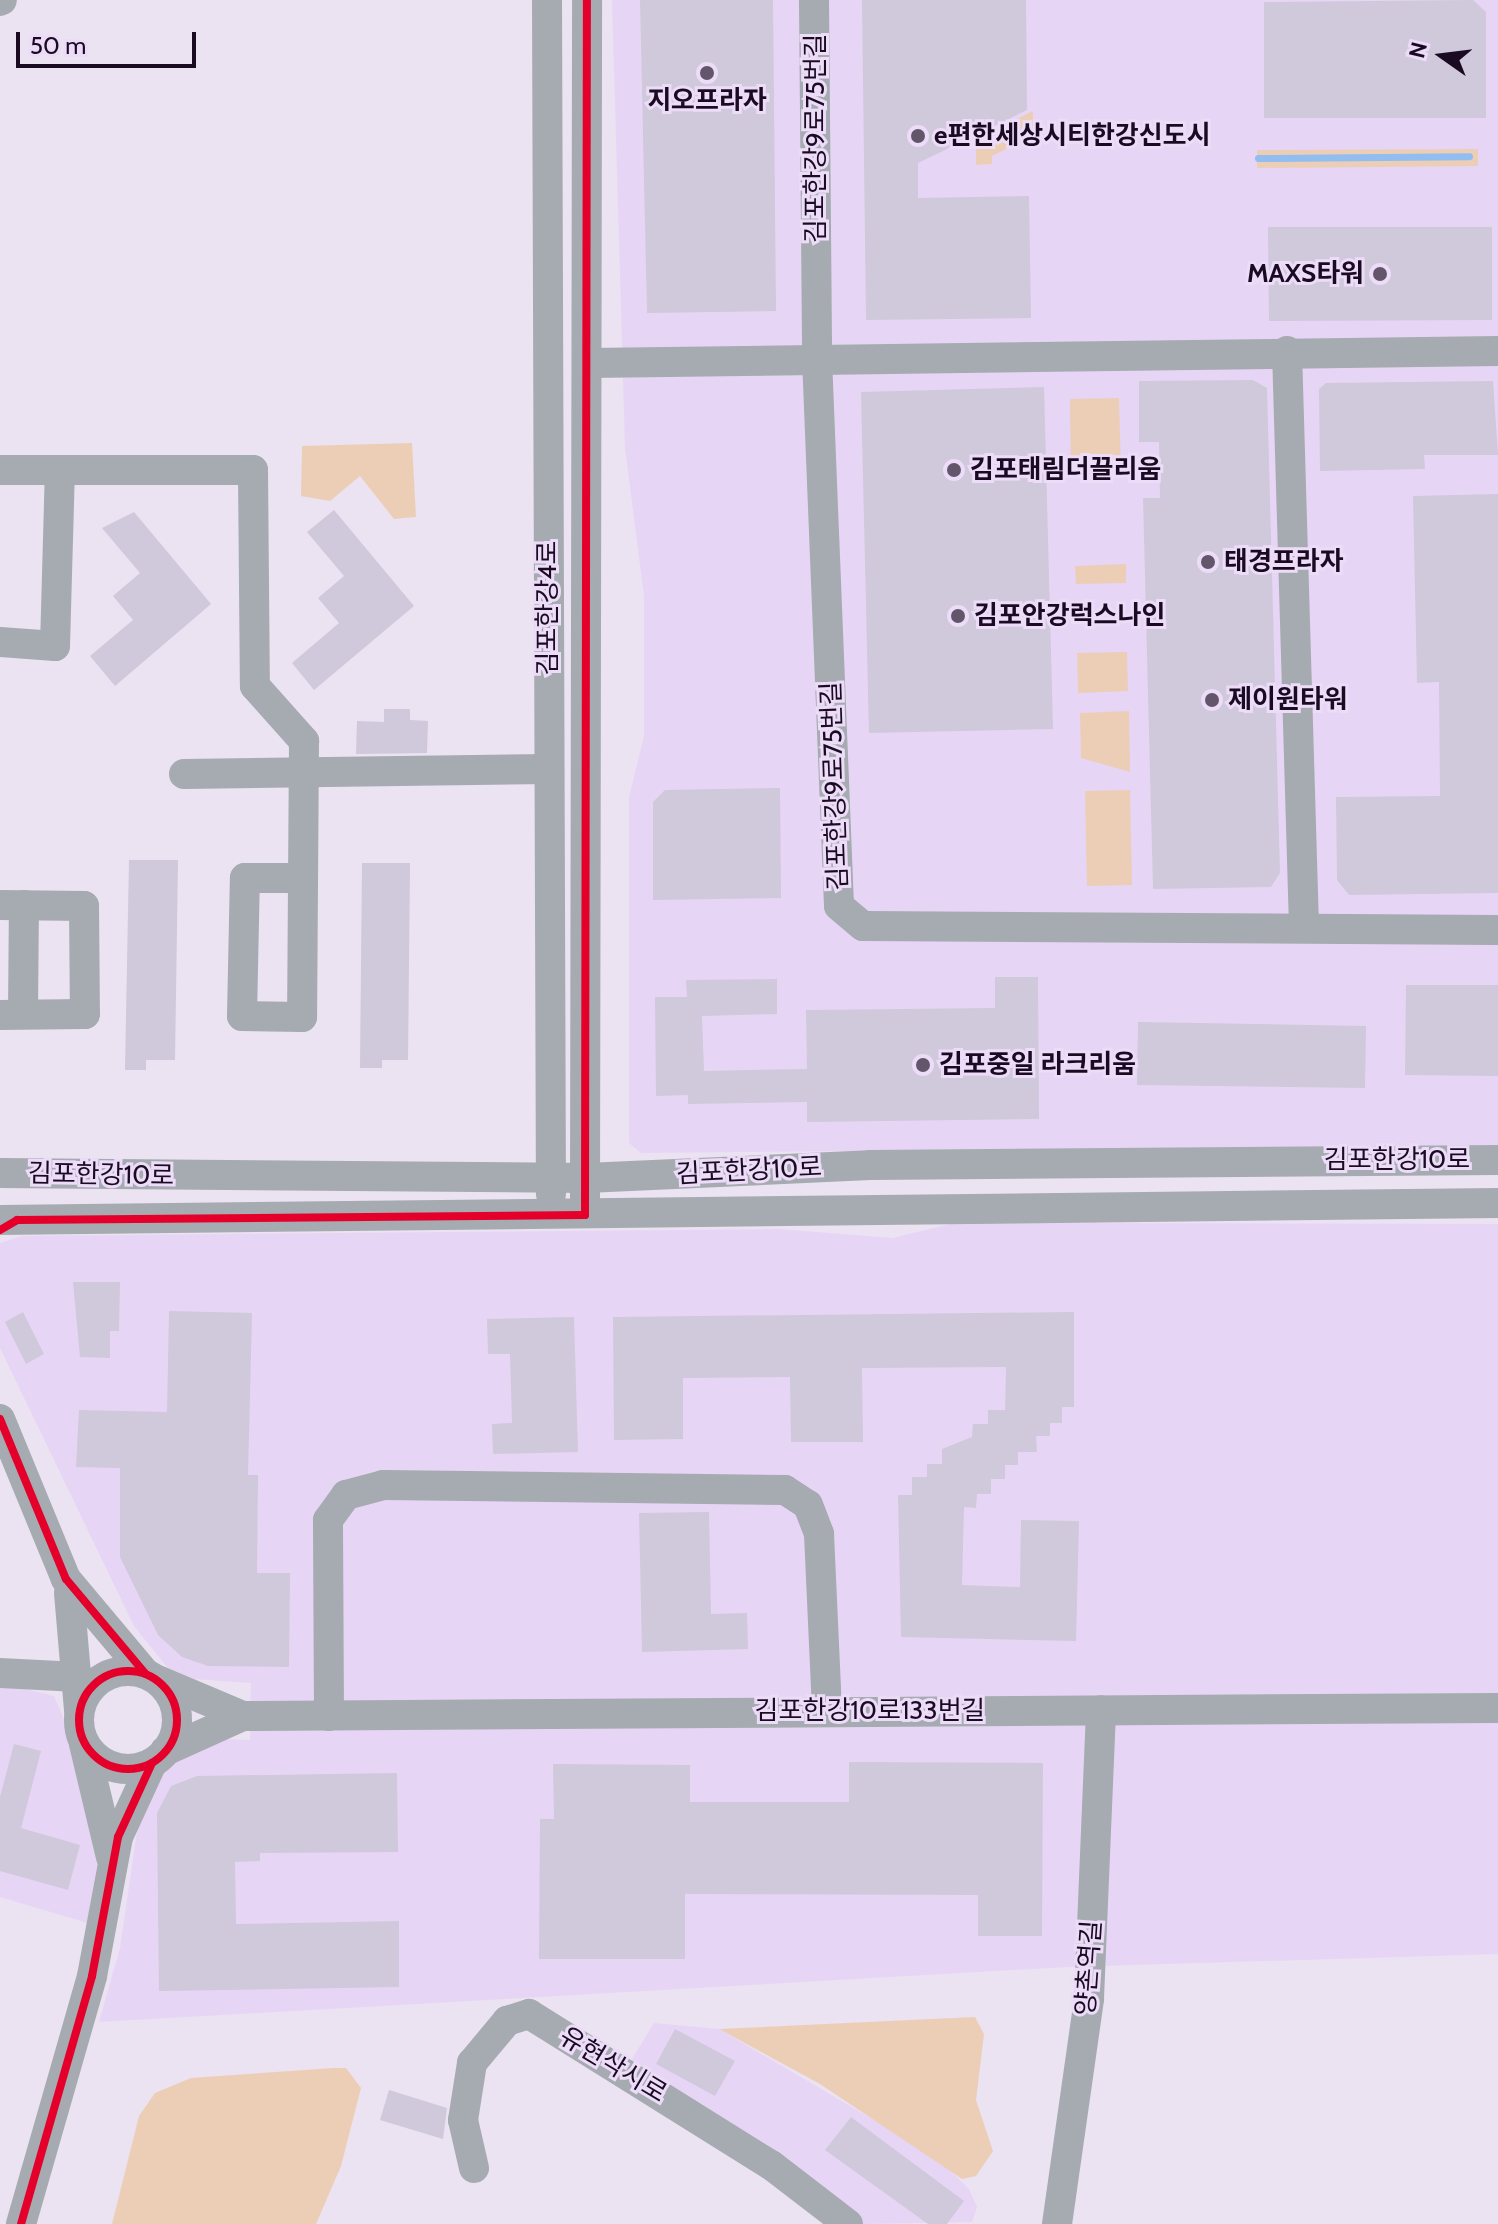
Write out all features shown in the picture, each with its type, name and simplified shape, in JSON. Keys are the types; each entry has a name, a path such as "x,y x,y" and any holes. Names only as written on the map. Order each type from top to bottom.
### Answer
{"street":[{"name":"김포한강4로","path":"547,0 551,1215"},
{"name":"김포한강4로","path":"585,1215 589,363 587,0"},
{"name":"김포한강9로75번길","path":"814,0 817,358 839,906 863,926 1498,930"},
{"path":"589,363 1287,351 1498,351"},
{"path":"1287,351 1304,927"},
{"path":"0,470 253,470 255,686 304,741 302,1017 242,1016 245,878 302,878"},
{"path":"0,642 55,646 60,471"},
{"path":"184,774 549,769"},
{"path":"12,905 84,906 85,1014 11,1014 12,905"},
{"name":"김포한강10로","path":"0,1173 586,1178 885,1165 1498,1160"},
{"name":"김포한강10로","path":"6,1223 1498,1203"},
{"path":"0,1419 8,1460 66,1579 152,1677 176,1711 112,1862 95,1963 21,2224"},
{"path":"329,1716 328,1520 346,1495 383,1485 785,1490 808,1505 819,1534 827,1710"},
{"path":"66,1579 83,1742 112,1862"},
{"path":"0,1673 78,1677"},
{"path":"79,1710 96,1681 111,1673 152,1677 243,1716"},
{"name":"김포한강10로133번길","path":"243,1716 1498,1708"},
{"name":"양촌역길","path":"1057,2224 1089,1998 1101,1710"},
{"path":"83,1742 117,1768 158,1757 243,1716"},
{"name":"유현삭시로","path":"474,2168 463,2120 472,2063 507,2021 529,2014 771,2165 848,2224"}],"shaded area":[{"path":"612,0 1498,0 1498,1145 641,1153 629,1143 629,797 644,736 644,596 625,448"},
{"path":"1033,111 1033,136 992,156 992,164 976,165 976,139"},
{"path":"1478,149 1478,166 1257,168 1257,160 1469,156 1257,156 1257,150"},
{"path":"1119,398 1121,470 1071,471 1070,399"},
{"path":"412,443 416,517 394,519 360,476 330,501 301,496 302,446"},
{"path":"1126,564 1126,583 1076,584 1075,566"},
{"path":"1127,652 1128,691 1078,693 1077,653"},
{"path":"1129,711 1130,772 1081,758 1080,713"},
{"path":"1130,790 1132,885 1087,886 1085,791"},
{"path":"954,1223 1498,1224 1498,1954 1068,1967 99,2022 120,1948 137,1831 162,1771 176,1756 223,1739 250,1740 251,1683 194,1679 168,1668 134,1626 0,1348 0,1243 22,1236 778,1229 893,1238"},
{"path":"0,1683 54,1696 101,1807 108,1831 88,1923 0,1897"},
{"path":"975,2017 984,2034 976,2100 993,2151 976,2176 962,2179 820,2084 719,2029"},
{"path":"654,2023 719,2029 935,2156 969,2189 977,2207 972,2222 861,2224 629,2064"},
{"path":"346,2068 361,2088 341,2166 316,2224 112,2224 139,2116 155,2093 191,2078"}],"building":[{"path":"640,0 773,0 776,311 647,313"},
{"name":"e편한세상시티한강신도시","path":"862,0 1026,0 1027,110 918,163 918,198 1029,196 1031,318 866,320"},
{"path":"1473,0 1486,12 1486,118 1264,118 1264,2"},
{"name":"MAXS타워","path":"1268,227 1492,227 1492,320 1269,321"},
{"path":"1253,380 1267,388 1280,873 1271,887 1153,889 1143,498 1160,498 1159,442 1139,442 1139,381"},
{"path":"1493,381 1498,455 1424,455 1425,469 1320,471 1319,389 1326,383"},
{"path":"1044,387 1053,729 869,733 861,392"},
{"path":"1498,494 1498,893 1349,895 1337,880 1336,797 1440,796 1439,682 1417,683 1413,496"},
{"path":"334,510 414,606 314,690 292,663 339,623 318,598 344,576 307,532"},
{"path":"134,512 211,604 115,686 90,656 133,620 113,596 140,573 102,528"},
{"path":"384,709 410,709 410,720 428,721 427,753 356,754 357,721 384,722"},
{"path":"780,788 781,898 653,900 653,802 665,790"},
{"path":"129,860 178,860 175,1060 146,1060 146,1070 125,1070"},
{"path":"362,863 410,863 408,1060 382,1060 382,1068 360,1068"},
{"name":"김포중일 라크리움","path":"995,977 1038,977 1039,1119 807,1122 807,1102 688,1104 688,1095 656,1096 655,997 687,997 686,980 777,979 777,1014 702,1016 704,1071 807,1069 806,1010 995,1008"},
{"path":"1406,985 1498,985 1498,1076 1405,1075"},
{"path":"1138,1022 1366,1026 1365,1088 1137,1085"},
{"path":"73,1282 120,1282 119,1331 110,1331 110,1358 80,1357"},
{"path":"169,1311 252,1313 248,1475 258,1475 257,1573 290,1573 289,1667 208,1666 182,1657 158,1635 120,1557 120,1468 76,1467 79,1410 167,1412"},
{"path":"23,1312 44,1354 26,1364 5,1322"},
{"path":"1074,1312 1074,1407 1062,1407 1062,1423 1050,1423 1050,1436 1036,1436 1037,1452 1018,1452 1018,1465 1005,1465 1005,1479 991,1479 991,1494 977,1494 976,1508 964,1507 962,1585 1020,1587 1021,1520 1079,1521 1076,1641 901,1637 898,1495 912,1495 912,1477 927,1477 927,1464 942,1464 942,1449 972,1437 973,1424 988,1424 988,1410 1005,1410 1006,1367 862,1368 863,1442 791,1442 790,1377 683,1378 683,1439 614,1440 613,1317"},
{"path":"574,1317 578,1452 493,1454 492,1424 512,1423 510,1354 488,1354 487,1319"},
{"path":"709,1512 711,1614 747,1613 748,1649 642,1652 639,1513"},
{"path":"14,1744 41,1751 21,1828 80,1845 68,1890 0,1871 0,1797"},
{"path":"849,1762 1043,1763 1042,1936 978,1936 978,1895 685,1894 685,1959 539,1959 540,1819 554,1819 553,1764 690,1765 690,1802 849,1802"},
{"path":"397,1773 398,1852 260,1853 260,1861 235,1862 236,1924 399,1921 399,1987 159,1991 157,1813 171,1786 197,1776"},
{"path":"675,2029 735,2061 715,2096 656,2064"},
{"path":"389,2090 447,2108 443,2139 380,2120"},
{"path":"851,2117 964,2201 947,2224 928,2224 825,2150"}],"waterway":[{"path":"1258,158 1469,156"}],"transit line":[{"path":"0,1230 17,1220 585,1215 587,0"},
{"path":"0,1419 66,1579 145,1673"},
{"path":"128,1671 147,1674 163,1685 174,1701 177,1720 174,1739 163,1755 147,1766 128,1769 109,1766 93,1755 82,1739 79,1720 82,1701 93,1685 109,1674 128,1671"},
{"path":"21,2224 92,1976 118,1837 152,1763"}],"place":[{"name":"지오프라자","path":"707,73"},
{"name":"e편한세상시티한강신도시","path":"918,136"},
{"name":"MAXS타워","path":"1380,274"},
{"name":"김포태림더끌리움","path":"954,470"},
{"name":"태경프라자","path":"1208,562"},
{"name":"김포안강럭스나인","path":"958,616"},
{"name":"제이원타워","path":"1212,700"},
{"name":"김포중일 라크리움","path":"923,1065"}]}
